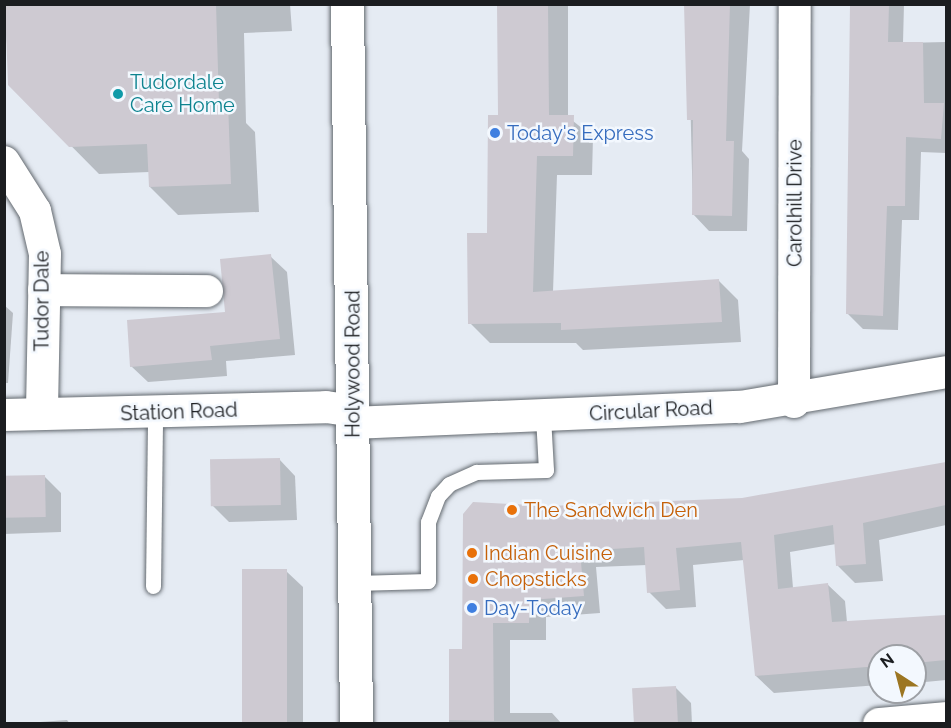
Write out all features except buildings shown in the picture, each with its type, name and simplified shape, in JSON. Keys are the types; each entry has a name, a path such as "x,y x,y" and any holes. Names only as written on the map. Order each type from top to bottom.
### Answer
{"main road":[{"name":"Holywood Road","path":"347,4 356,723"}],"street":[{"name":"Carolhill Drive","path":"794,402 795,4"},
{"name":"Tudor Dale","path":"4,162 35,211 45,254 42,414"},
{"path":"44,290 207,291"},
{"name":"Circular Road","path":"352,417 543,416 794,402 946,372"},
{"name":"Station Road","path":"4,415 326,407 352,417"},
{"path":"879,723 946,718"}],"lane":[{"path":"153,586 155,413"},
{"path":"355,583 428,581 428,522 438,496 449,484 476,472 546,471 543,416"}],"place":[{"name":"Tudordale Care Home","path":"118,94"},
{"name":"Today's Express","path":"495,133"},
{"name":"The Sandwich Den","path":"512,510"},
{"name":"Indian Cuisine","path":"472,553"},
{"name":"Chopsticks","path":"473,579"},
{"name":"Day-Today","path":"472,608"}]}
